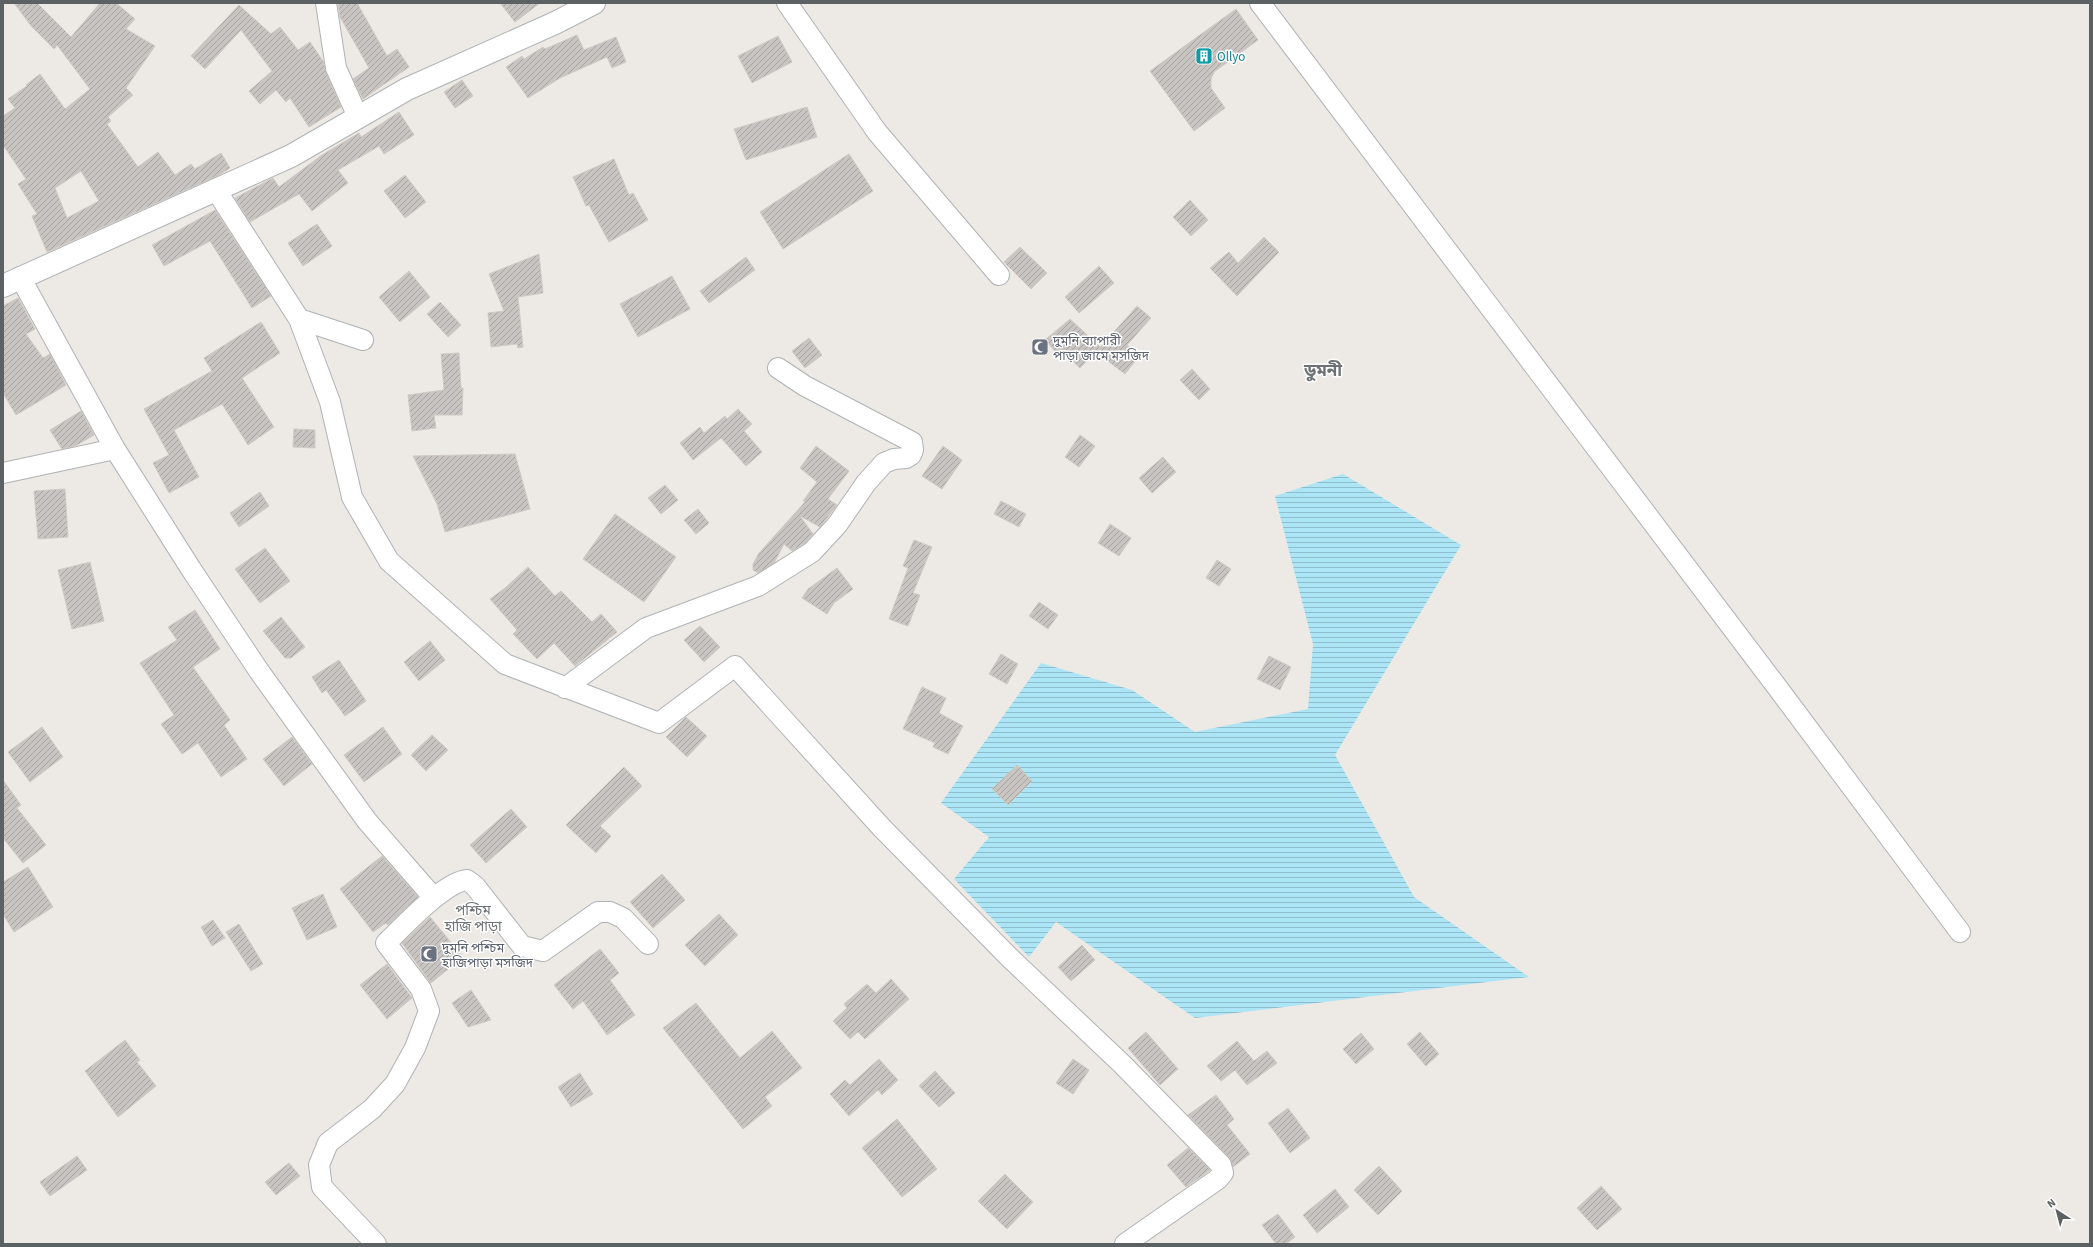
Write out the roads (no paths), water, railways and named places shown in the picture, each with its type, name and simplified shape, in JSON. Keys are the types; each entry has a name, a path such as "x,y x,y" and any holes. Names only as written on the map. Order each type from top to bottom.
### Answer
{"street":[{"path":"326,3 336,68 358,117"},
{"path":"434,898 367,821 259,671 115,449 12,282 291,156 407,89 555,24 594,3"},
{"path":"787,3 877,132 999,276"},
{"path":"1260,3 1776,685 1960,932"},
{"path":"216,190 298,319 330,402 352,498 389,561 505,664 659,723 735,666 888,833 1010,958 1122,1064 1221,1165 1223,1173 1218,1179 1125,1244"},
{"path":"298,319 363,340"},
{"path":"565,688 646,628 758,586 812,552 837,525 866,483 884,463 894,458 906,458 911,455 913,450 912,442 806,386 778,368"},
{"path":"3,473 115,449"},
{"path":"376,1244 322,1187 319,1165 328,1143 372,1109 395,1084 415,1048 429,1011 421,989 386,943 434,898 458,881 467,880 474,886 522,946 543,951 598,912 610,912 623,918 648,944"}],"water":[{"path":"1343,474 1461,545 1335,755 1414,897 1529,977 1195,1018 1056,922 1029,957 954,879 989,837 941,803 1041,663 1132,690 1195,732 1308,709 1313,644 1275,496"}],"place":[{"name":"Ollyo","path":"1204,56"},
{"name":"দুমনি ব্যাপারী পাড়া জামে মসজিদ","path":"1040,347"},
{"name":"দুমনি পশ্চিম হাজিপাড়া মসজিদ","path":"429,954"}],"district":[{"name":"ডুমনী","path":"1323,370"},
{"name":"পশ্চিম হাজি পাড়া","path":"473,918"}]}
